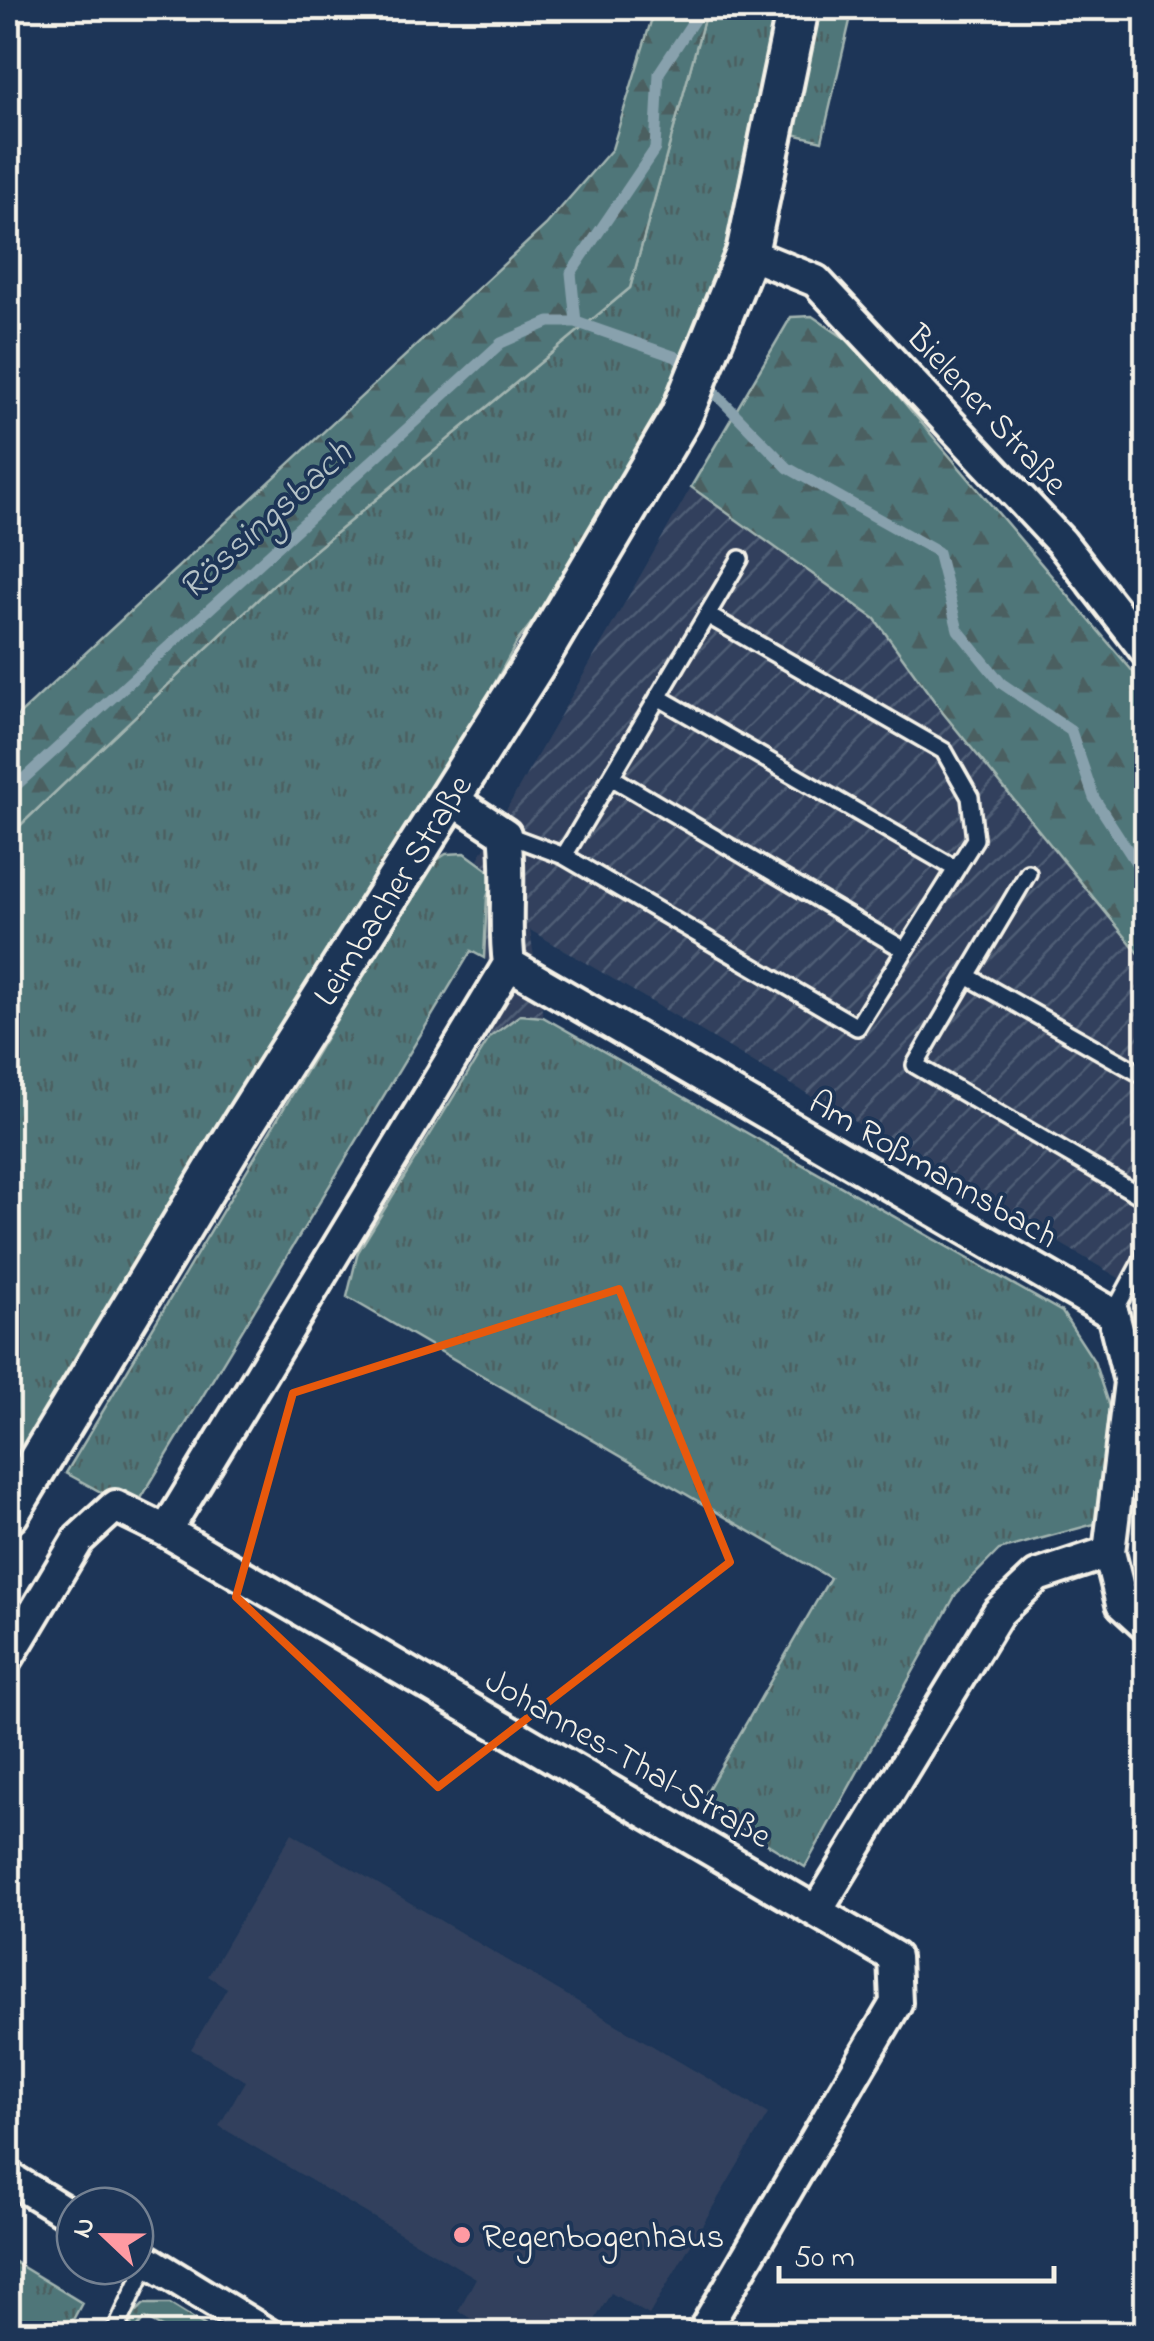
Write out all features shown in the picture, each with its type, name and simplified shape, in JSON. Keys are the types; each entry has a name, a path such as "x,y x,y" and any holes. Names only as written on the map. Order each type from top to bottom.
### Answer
{"street":[{"name":"Leimbacher Straße","path":"8,1513 237,1134 450,798 682,416 747,252 798,8"},
{"name":"Bielener Straße","path":"747,252 816,281 1061,542 1146,650"},
{"path":"166,1531 509,964 504,927 510,874 505,834 450,798"},
{"name":"Am Roßmannsbach","path":"509,964 1113,1314"},
{"path":"1113,1314 1130,1382 1109,1552 1122,1604 1146,1626"},
{"name":"Johannes-Thal-Straße","path":"8,1658 78,1540 115,1506 166,1531 894,1957 896,2003 702,2334"},
{"path":"818,1910 998,1613 1037,1576 1109,1552"},
{"path":"8,2177 55,2206"},
{"path":"155,2265 268,2334"}],"lane":[{"path":"564,856 740,558"},
{"path":"505,834 564,856 857,1027 975,838 970,798 944,750 707,615"},
{"path":"658,697 956,868"},
{"path":"611,776 906,950"},
{"path":"1028,874 915,1065 1146,1199"},
{"path":"967,976 1146,1077"},
{"path":"1113,1314 1146,1252"},
{"path":"114,2334 131,2286"}],"highlighted area":[{"path":"619,1289 730,1562 438,1787 236,1597 293,1393"}],"shaded area":[{"path":"691,487 875,619 943,713 1146,962 1146,1294 530,930 543,1017 520,1015 490,1037 496,966 484,958 487,897 495,875 478,859"},
{"path":"292,1833 768,2114 649,2315 611,2293 587,2333 496,2333 458,2311 476,2278 219,2126 245,2081 191,2049 227,1988 208,1976"}],"green space":[{"path":"655,8 707,8 630,288 272,586 8,837 8,725 546,225 612,149"},
{"path":"707,8 853,8 822,141 751,124 722,264 675,392 576,565 517,642 442,781 8,1489 8,837 272,586 630,288"},
{"path":"812,316 856,346 1146,687 1146,962 943,713 875,619 691,487 791,317"},
{"path":"465,853 495,875 487,897 484,958 471,951 134,1510 66,1473 429,865 446,854"},
{"path":"520,1015 543,1017 1062,1312 1094,1361 1109,1407 1098,1523 999,1550 956,1594 805,1867 700,1803 830,1578 347,1297 358,1252 490,1037"},
{"path":"1146,1367 1146,1536 1134,1532"},
{"path":"8,2258 82,2303 66,2333 8,2333"},
{"path":"144,2304 170,2304 217,2333 173,2333 145,2318 133,2333 130,2318"}],"waterway":[{"path":"690,369 676,357 576,322 571,273 655,149 659,73 696,17 695,8"},
{"name":"Rössingsbach","path":"8,793 501,343 549,322 576,322"},
{"path":"703,381 788,468 938,552 958,630 1001,683 1071,731 1094,798 1146,878"}],"place":[{"name":"Regenbogenhaus","path":"462,2235"}]}
